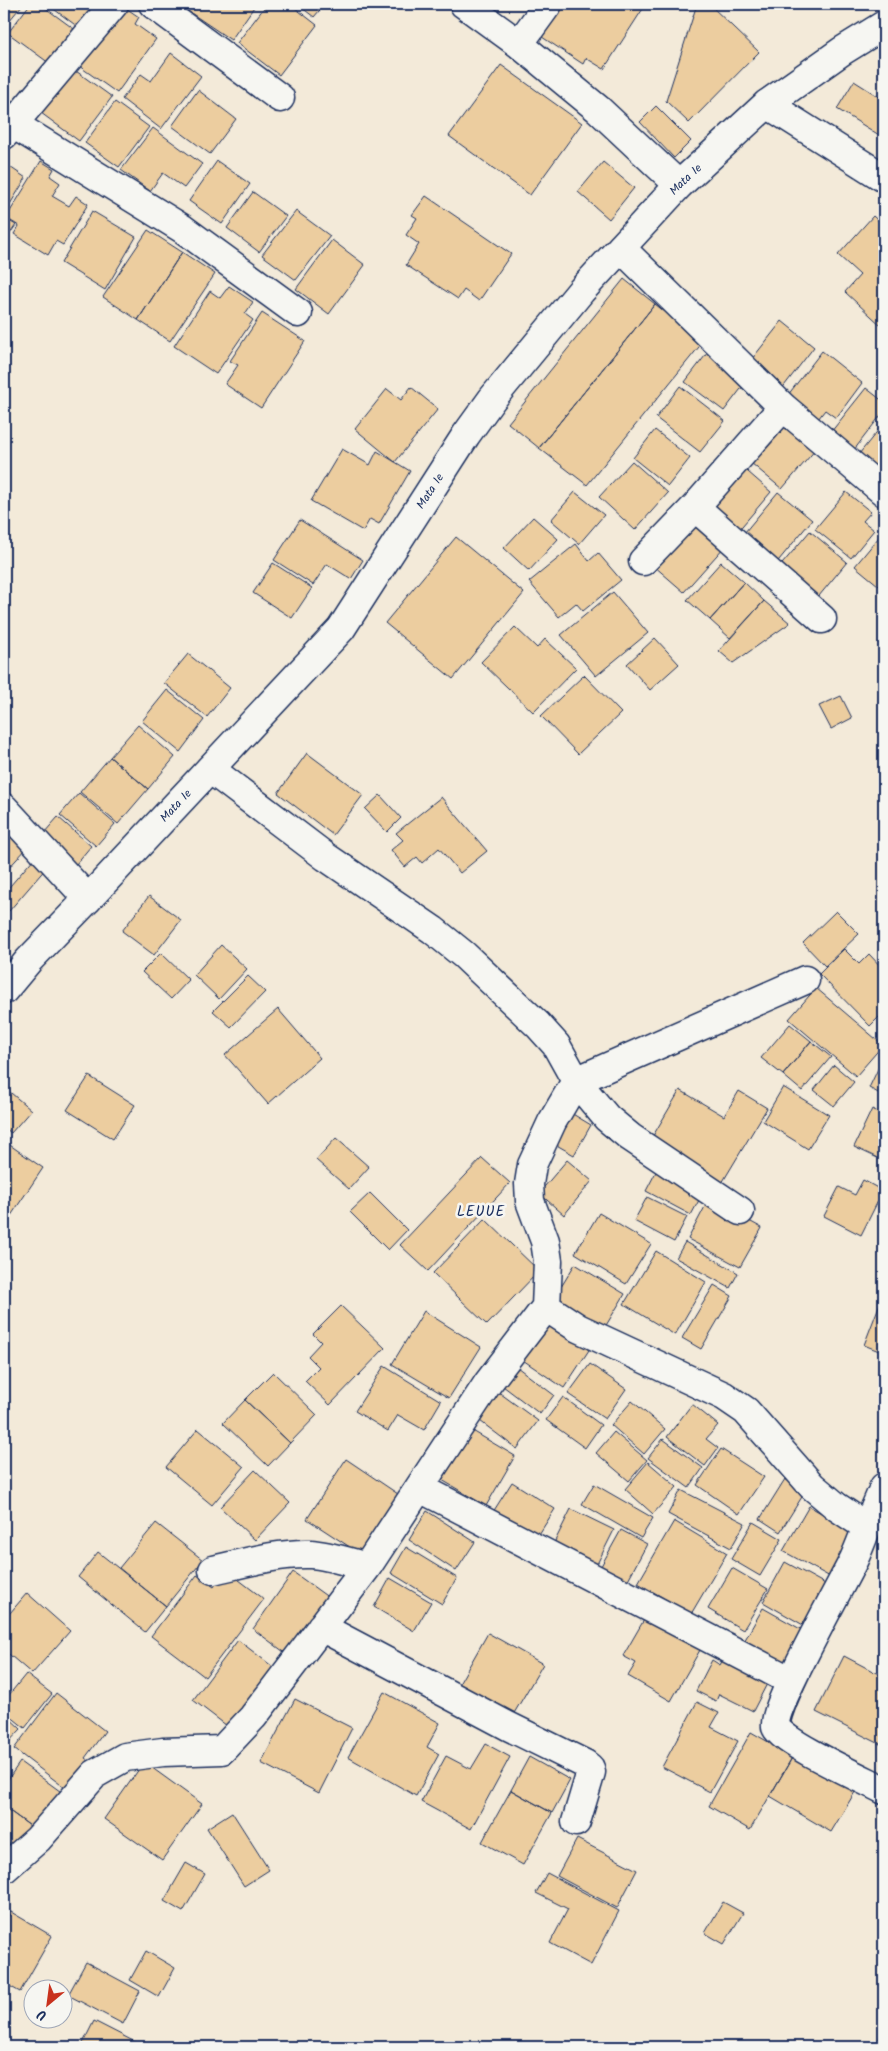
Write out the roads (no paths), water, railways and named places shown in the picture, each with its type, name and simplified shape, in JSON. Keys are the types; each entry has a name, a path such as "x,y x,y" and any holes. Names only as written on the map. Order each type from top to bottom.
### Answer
{"street":[{"path":"114,4 8,129 183,229 298,313"},
{"path":"153,4 280,98"},
{"path":"464,4 519,44 598,109 679,185"},
{"path":"519,44 548,4"},
{"name":"Mata Ie","path":"4,990 29,960 341,630 466,435 492,399 581,292 621,248 679,185 767,104 842,51 884,25"},
{"path":"767,104 884,178"},
{"path":"621,248 783,407 884,492"},
{"path":"643,561 695,507 783,407"},
{"path":"695,507 822,619"},
{"path":"210,769 326,857 433,930 464,955 538,1025 556,1045 576,1081 607,1118 630,1137 740,1211"},
{"path":"4,808 88,899"},
{"path":"4,1869 38,1839 95,1774 125,1757 163,1752 222,1750 253,1717 367,1567 488,1383 546,1307 548,1261 544,1241 530,1201 529,1184 532,1165 552,1122 576,1081 805,980"},
{"path":"546,1307 578,1328 724,1396 746,1410 812,1486 836,1507 867,1527"},
{"path":"884,1487 855,1557 791,1681 777,1716 776,1727 782,1735 808,1752 884,1790"},
{"path":"420,1488 791,1681"},
{"path":"213,1570 270,1558 310,1554 367,1567"},
{"path":"321,1627 508,1726 585,1764 590,1768 591,1772 576,1822"}],"district":[{"name":"LEUUE","path":"481,1211"}]}
